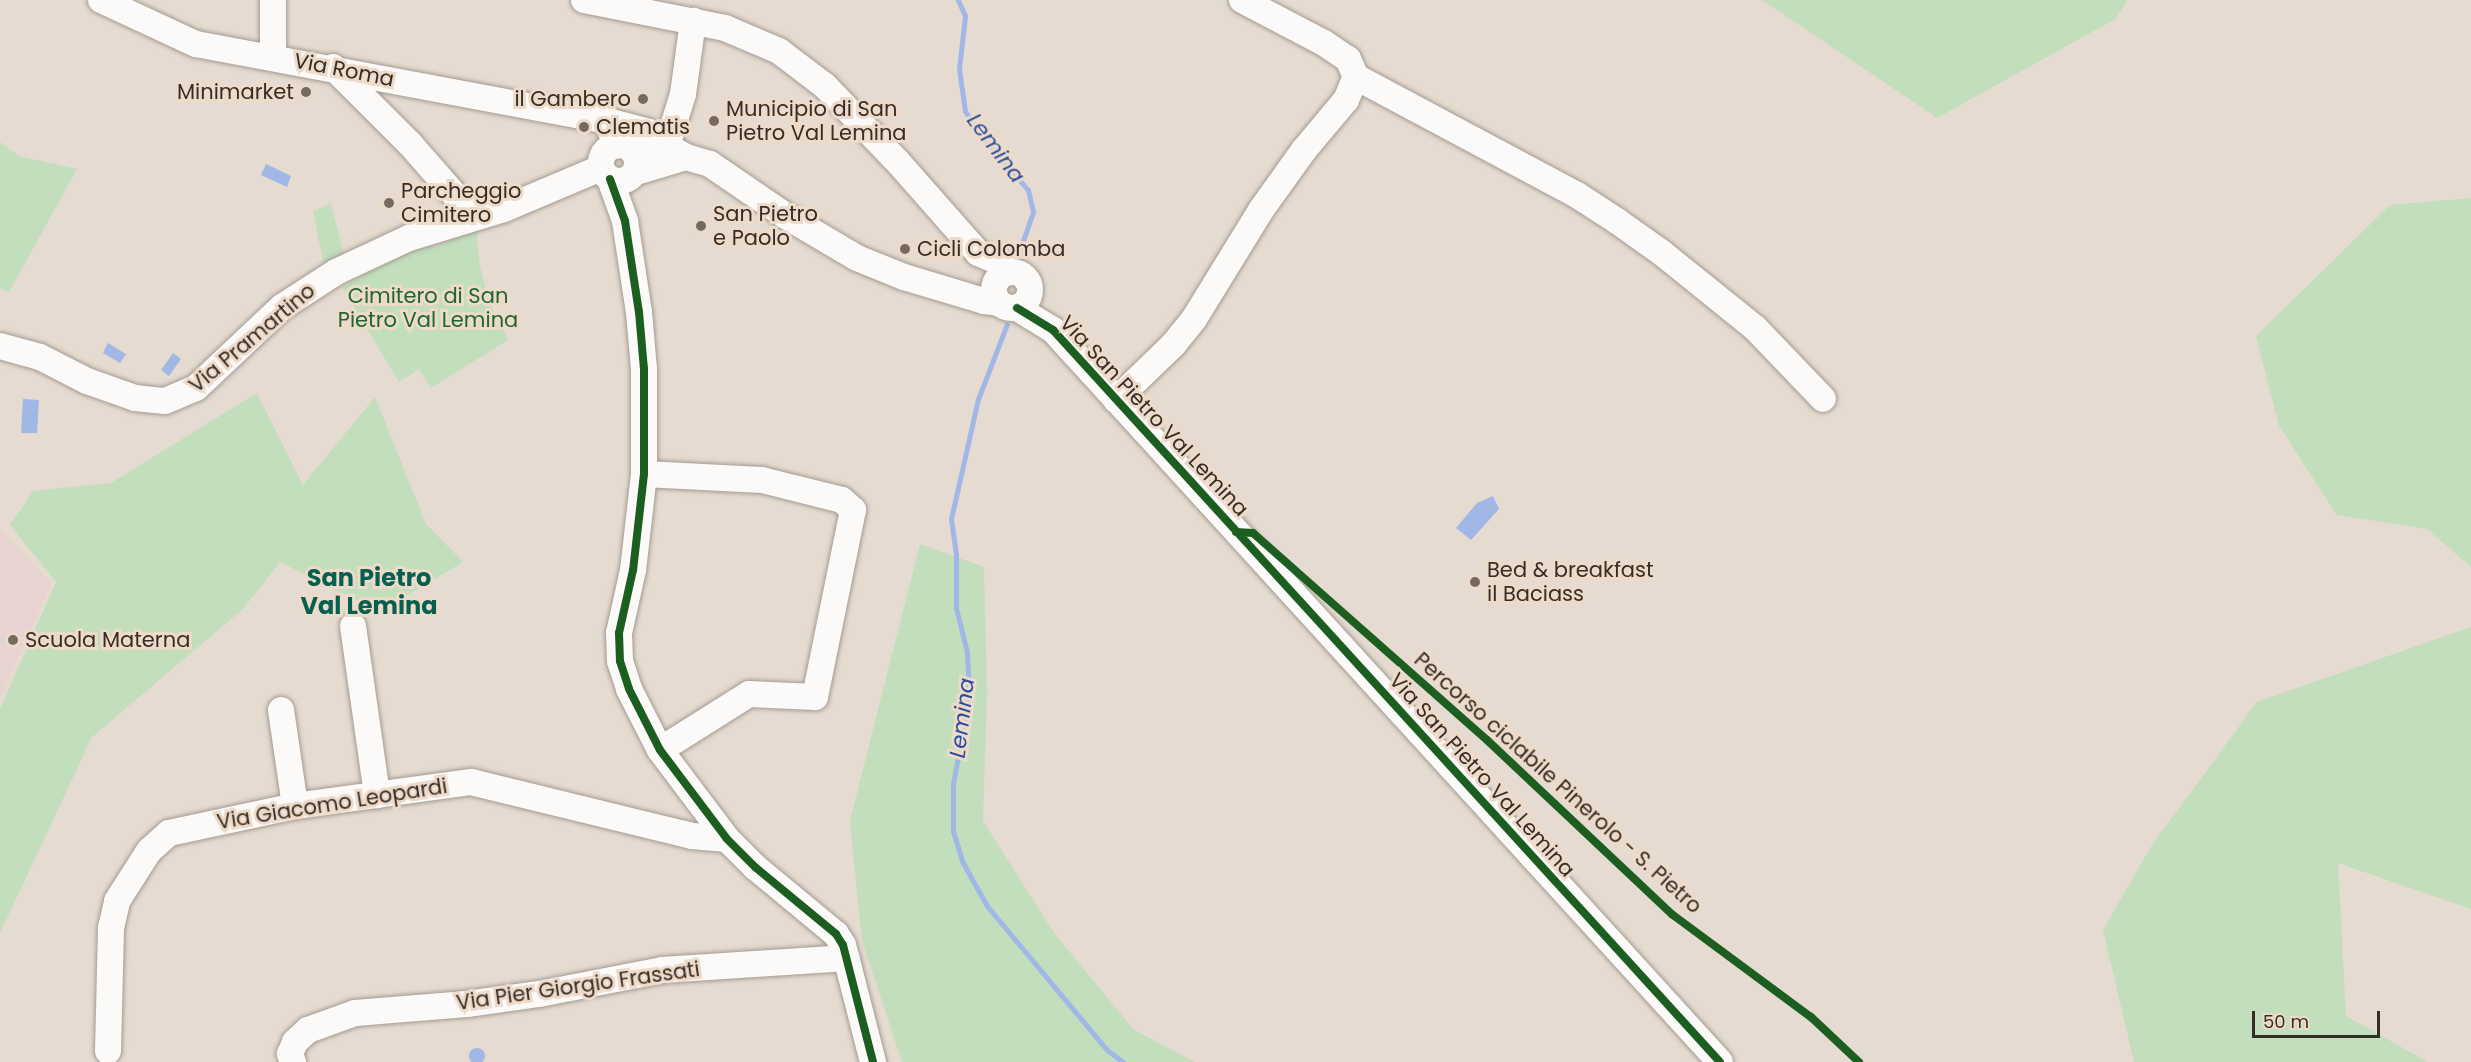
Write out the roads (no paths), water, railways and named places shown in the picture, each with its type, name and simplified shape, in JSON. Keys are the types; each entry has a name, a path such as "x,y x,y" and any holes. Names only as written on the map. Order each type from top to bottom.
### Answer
{"street":[{"path":"273,0 273,57"},
{"path":"585,0 693,21 751,38 779,51 825,86 897,161 978,253 979,264 1006,291"},
{"path":"1242,0 1324,43 1348,59 1356,77 1577,195 1617,221 1679,266 1755,328 1823,399"},
{"name":"Via Roma","path":"100,2 196,44 333,67 601,119 649,132 676,152"},
{"path":"693,21 676,152 711,164 786,216 857,258 904,277 966,294 1006,291"},
{"path":"333,67 411,145 474,217"},
{"path":"1116,400 1173,345 1194,319 1261,210 1304,150 1346,100 1356,77"},
{"path":"601,119 620,165 622,210 639,312 644,369 644,474 633,570 619,633 620,661 628,690 660,750 727,839 755,867 836,934 847,958 873,1062"},
{"name":"Via Pramartino","path":"0,346 40,357 87,381 135,398 165,401 196,388 282,307 317,283 409,238 504,209 620,165 647,144 676,152"},
{"name":"Via San Pietro Val Lemina","path":"1006,291 1053,330 1720,1062"},
{"path":"644,474 762,480 842,500 853,510 815,697 749,694 660,750"},
{"path":"353,626 377,795"},
{"path":"281,710 295,806"},
{"name":"Via Giacomo Leopardi","path":"108,1051 111,928 117,901 149,851 169,833 295,806 471,782 692,836 727,839"},
{"name":"Via Pier Giorgio Frassati","path":"287,1059 296,1042 308,1030 355,1012 467,1004 538,994 663,970 847,958"}],"water":[{"path":"266,164 291,176 287,187 261,175"},
{"path":"108,343 126,354 120,363 103,353"},
{"path":"173,353 181,359 169,376 161,370"},
{"path":"23,399 39,400 37,433 21,433"},
{"path":"1493,496 1499,509 1471,540 1456,528 1477,503"},
{"path":"477,1048 483,1050 485,1056 483,1062 477,1064 471,1062 469,1056 471,1050"}],"waterway":[{"name":"Lemina","path":"958,0 965,16 959,69 965,111 981,135 1028,190 1033,212 1023,241 1021,260"},
{"name":"Lemina","path":"1007,324 978,399 951,519 956,555 956,608 967,652 969,695 953,784 953,831 963,863 987,906 1107,1050 1123,1062"}],"place":[{"name":"Minimarket","path":"306,92"},
{"name":"il Gambero","path":"643,99"},
{"name":"Municipio di San Pietro Val Lemina","path":"714,121"},
{"name":"Clematis","path":"584,127"},
{"name":"Parcheggio Cimitero","path":"389,203"},
{"name":"San Pietro e Paolo","path":"701,226"},
{"name":"Cicli Colomba","path":"905,249"},
{"name":"Bed & breakfast il Baciass","path":"1475,582"},
{"name":"Scuola Materna","path":"13,640"}],"district":[{"name":"San Pietro Val Lemina","path":"369,592"}],"park label":[{"name":"Cimitero di San Pietro Val Lemina","path":"428,308"}]}
